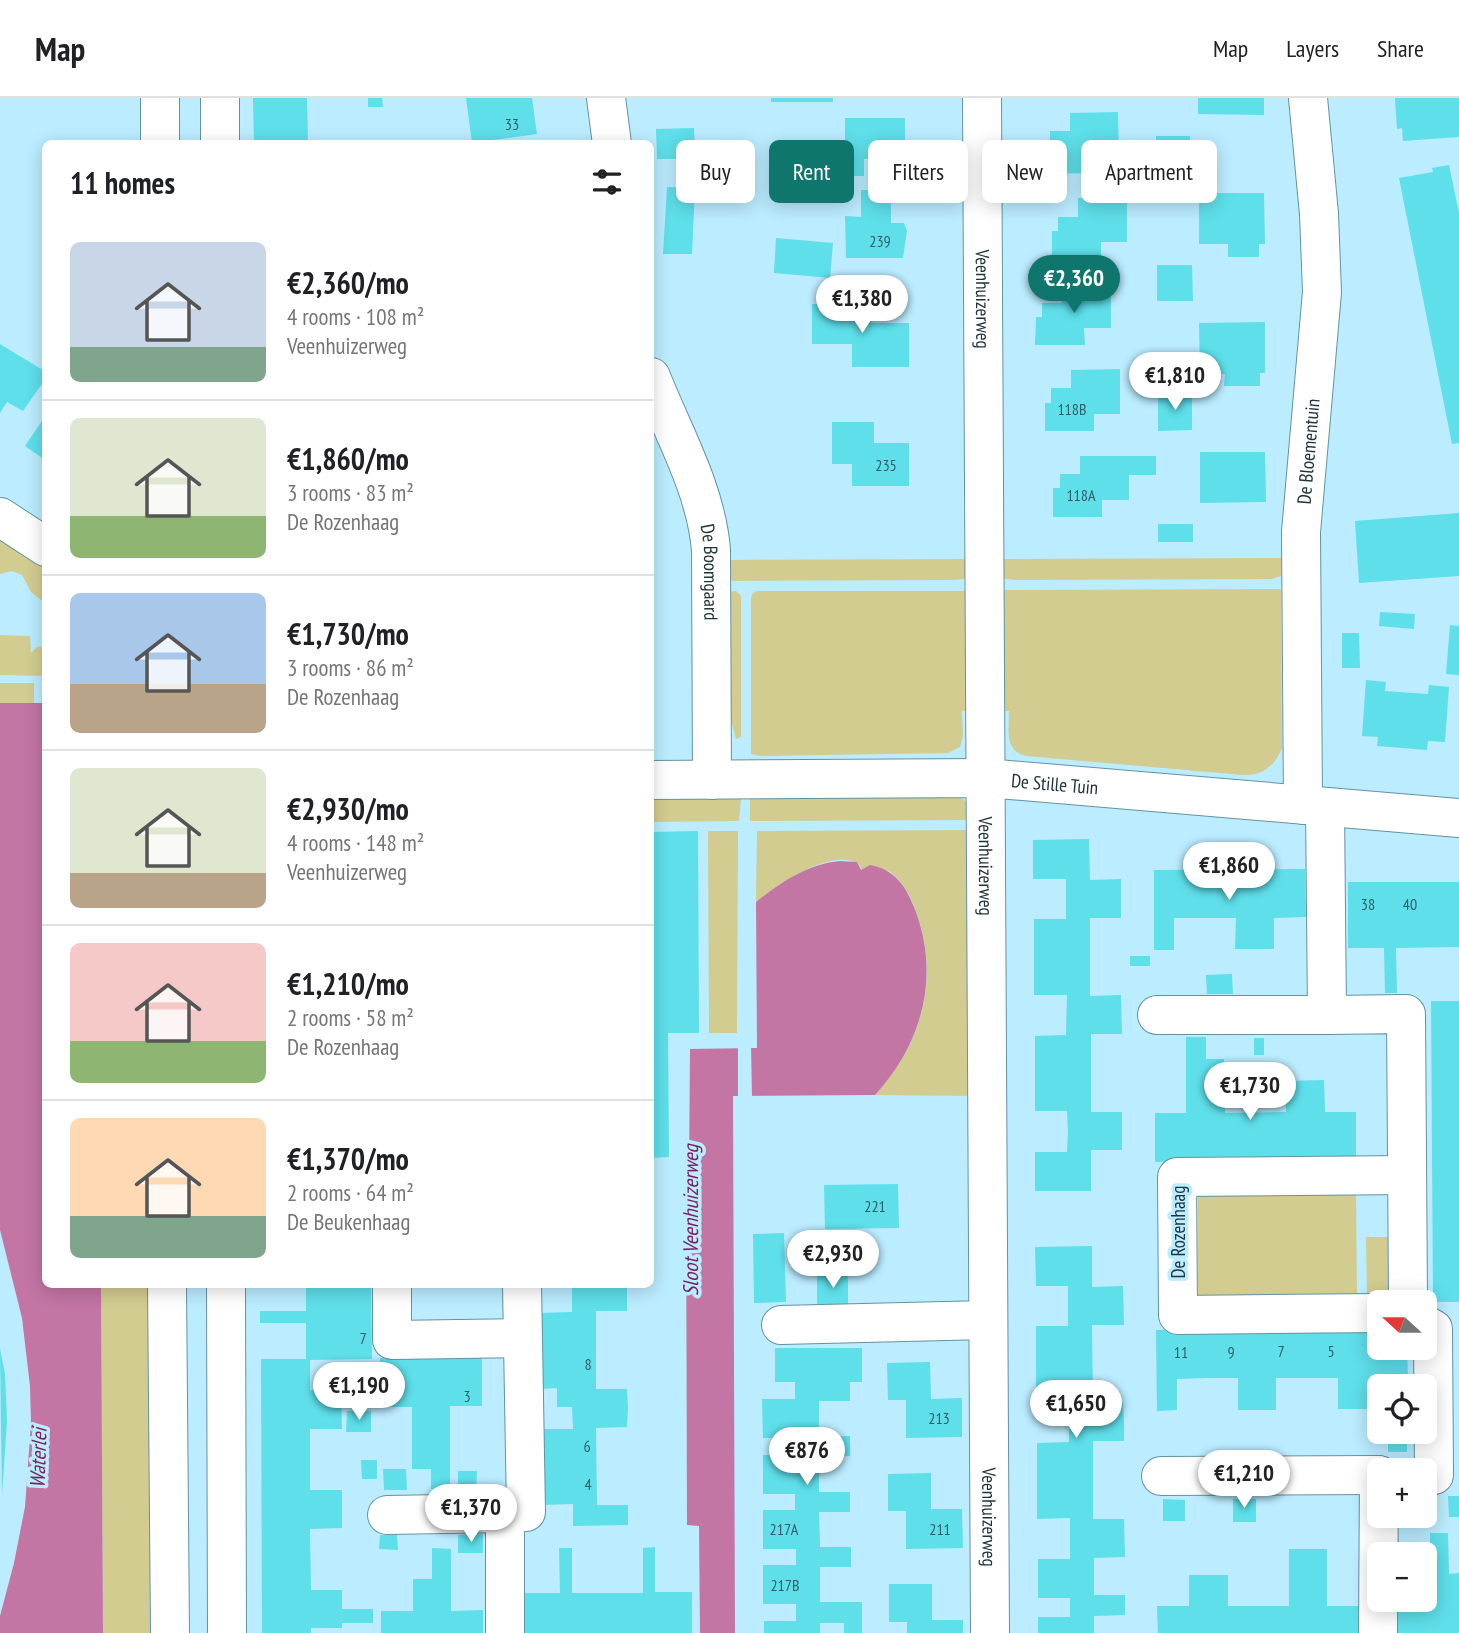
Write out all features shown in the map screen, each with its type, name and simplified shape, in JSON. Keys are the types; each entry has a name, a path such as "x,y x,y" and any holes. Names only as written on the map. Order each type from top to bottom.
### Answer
{"street":[{"path":"160,98 160,140"},
{"path":"220,98 220,140"},
{"path":"606,98 611,140"},
{"name":"Veenhuizerweg","path":"982,98 990,1633"},
{"name":"De Bloementuin","path":"1308,98 1319,214 1322,292 1301,532 1314,806"},
{"name":"De Boomgaard","path":"654,384 696,485 708,524 711,550 712,780"},
{"path":"0,517 42,544"},
{"name":"De Stille Tuin","path":"654,780 986,778 1459,818"},
{"path":"1314,806 1327,1015"},
{"path":"1157,1015 1406,1014 1408,1290"},
{"name":"De Rozenhaag","path":"1367,1313 1178,1315 1177,1177 1408,1175"},
{"path":"167,1288 170,1633"},
{"path":"226,1288 227,1633"},
{"path":"392,1288 392,1340 522,1339"},
{"path":"387,1515 526,1512 522,1288"},
{"path":"781,1325 988,1320"},
{"path":"1433,1360 1434,1458"},
{"path":"1161,1476 1367,1475"},
{"path":"505,1513 505,1633"},
{"path":"1378,1528 1378,1633"}],"shaded area":[{"path":"0,538 42,566 42,601 31,592 22,575 12,571 0,574"},
{"path":"1281,558 1281,576 1272,579 998,578 998,559"},
{"path":"972,559 972,578 955,580 723,581 723,560"},
{"path":"1279,589 1282,748 1272,765 1262,772 1243,775 1026,756 1011,744 1009,711 999,711 998,590"},
{"path":"736,591 741,596 741,737 736,739 731,720 723,592"},
{"path":"757,591 972,591 973,711 962,711 963,736 960,747 948,753 751,754 751,598"},
{"path":"0,635 30,636 31,653 42,646 42,676 0,675"},
{"path":"0,683 34,683 34,703 0,703"},
{"path":"654,796 741,799 739,821 654,822"},
{"path":"959,796 968,803 973,820 750,821 750,798"},
{"path":"973,830 975,1096 875,1095 903,1057 921,1014 927,968 925,945 911,900 900,881 889,871 861,870 859,864 834,860 805,870 756,902 757,831"},
{"path":"708,831 738,831 737,1033 709,1033"},
{"path":"1356,1191 1357,1298 1198,1299 1198,1192"},
{"path":"1366,1237 1392,1237 1393,1290 1367,1290 1367,1298"},
{"path":"101,1288 157,1288 158,1633 103,1633"}],"water":[{"name":"Waterlei","path":"0,703 42,703 42,1288 101,1288 103,1633 0,1633 0,1616 25,1507 31,1423 30,1386 22,1318 0,1230"},
{"name":"Sloot Veenhuizerweg","path":"840,861 857,862 861,870 870,865 879,867 893,875 907,892 922,932 926,957 923,1007 905,1053 892,1075 875,1095 733,1096 735,1633 700,1633 699,1526 687,1525 686,1179 689,1179 690,1049 757,1048 756,902 795,875"}],"pier":[{"path":"738,1045 751,1045 752,1098 738,1099"}],"building":[{"path":"253,98 307,98 308,140 254,140"},
{"path":"368,98 382,98 383,107 368,107"},
{"path":"466,98 532,98 537,134 472,140"},
{"path":"771,98 833,98 833,102 771,102"},
{"path":"1198,98 1264,98 1264,115 1198,114"},
{"path":"1395,98 1459,98 1459,137 1403,141 1402,128 1397,129"},
{"path":"1118,112 1119,140 1081,140 1081,173 1067,174 1067,140 1050,140 1050,131 1070,131 1070,113"},
{"path":"845,118 905,118 905,140 868,140 864,176 854,176 854,140 845,140"},
{"path":"694,128 694,140 676,140 676,159 657,159 656,129"},
{"path":"1156,136 1190,136 1190,140 1156,140"},
{"path":"1449,165 1459,213 1459,443 1452,444 1399,178 1433,172 1432,168"},
{"path":"667,187 676,187 676,203 694,203 692,254 663,254"},
{"path":"861,190 868,190 868,203 891,203 891,223 904,223 907,231 903,258 846,258 845,216 861,217"},
{"path":"1217,193 1264,193 1265,244 1259,244 1259,257 1228,257 1228,244 1199,244 1199,203 1217,203"},
{"path":"1078,198 1081,198 1081,203 1127,203 1127,242 1101,242 1101,259 1052,260 1052,231 1058,231 1058,217 1078,217"},
{"path":"776,238 833,243 830,278 774,273"},
{"path":"1157,265 1192,265 1193,301 1157,301"},
{"path":"1062,284 1111,284 1111,328 1084,328 1085,345 1035,345 1036,317 1042,317 1042,303 1062,303"},
{"path":"812,304 871,304 871,323 909,323 909,367 852,367 852,344 812,344"},
{"path":"1265,322 1265,373 1260,373 1260,386 1224,386 1225,374 1200,374 1199,323"},
{"path":"0,344 42,370 42,384 23,411 7,402 0,413"},
{"path":"1120,369 1120,414 1094,414 1094,431 1045,431 1045,403 1051,403 1051,388 1071,388 1071,370"},
{"path":"1192,394 1192,430 1158,431 1158,395"},
{"path":"42,421 42,458 25,446"},
{"path":"832,422 874,422 874,443 909,443 909,486 852,486 852,464 832,464"},
{"path":"1200,452 1265,452 1266,502 1200,503"},
{"path":"1080,456 1156,456 1156,475 1129,475 1129,500 1102,500 1102,517 1053,517 1053,488 1060,488 1060,474 1080,474"},
{"path":"1459,513 1459,576 1359,583 1355,521"},
{"path":"1158,524 1193,524 1193,542 1158,542"},
{"path":"1380,612 1415,614 1414,629 1379,626"},
{"path":"1450,625 1459,626 1459,675 1446,674"},
{"path":"1342,633 1359,633 1360,668 1342,668"},
{"path":"1366,680 1386,682 1385,691 1428,694 1429,685 1449,687 1445,742 1428,741 1427,750 1377,746 1378,737 1362,736"},
{"path":"698,831 699,1033 668,1033 669,1157 654,1158 654,832"},
{"path":"1089,839 1090,880 1121,879 1121,918 1090,918 1090,996 1121,995 1122,1034 1091,1034 1091,1112 1122,1112 1122,1150 1091,1150 1091,1191 1035,1191 1035,1152 1067,1152 1068,1132 1067,1111 1035,1111 1035,1036 1066,1035 1067,995 1034,995 1034,919 1066,919 1066,879 1033,879 1033,840"},
{"path":"1305,869 1306,917 1274,918 1274,949 1235,949 1236,918 1174,918 1174,950 1154,950 1154,870"},
{"path":"1348,882 1459,882 1459,947 1396,948 1397,993 1385,993 1384,948 1348,948"},
{"path":"1130,956 1150,956 1150,966 1130,966"},
{"path":"1232,974 1233,994 1207,994 1206,975"},
{"path":"1431,1001 1459,1001 1459,1302 1437,1302 1437,1290 1433,1290"},
{"path":"1186,1037 1206,1037 1206,1059 1224,1059 1225,1113 1286,1112 1286,1081 1324,1080 1325,1112 1356,1112 1356,1160 1155,1162 1155,1113 1186,1113"},
{"path":"1254,1038 1264,1038 1264,1055 1254,1055"},
{"path":"898,1184 899,1228 825,1229 824,1185"},
{"path":"784,1233 786,1302 754,1303 753,1234"},
{"path":"1092,1246 1092,1287 1123,1286 1124,1325 1092,1325 1093,1403 1123,1402 1124,1422 1124,1441 1093,1441 1093,1519 1124,1519 1125,1557 1094,1558 1094,1595 1125,1595 1125,1615 1094,1616 1094,1633 1038,1633 1038,1617 1070,1617 1070,1598 1038,1598 1038,1559 1070,1559 1070,1518 1037,1519 1037,1443 1069,1442 1069,1402 1036,1402 1036,1326 1068,1326 1068,1286 1036,1286 1035,1247"},
{"path":"817,1276 848,1276 848,1305 817,1304"},
{"path":"306,1288 371,1288 372,1359 310,1360 310,1390 341,1390 342,1429 310,1429 310,1490 342,1490 342,1528 310,1529 311,1590 342,1590 342,1609 373,1609 373,1623 342,1623 342,1628 311,1628 311,1633 262,1633 261,1359 306,1359 306,1323 260,1323 260,1311 306,1311"},
{"path":"572,1288 627,1288 627,1311 596,1311 596,1389 627,1389 627,1427 596,1428 597,1505 628,1505 628,1525 573,1526 573,1504 540,1505 540,1429 573,1429 572,1407 557,1407 557,1388 540,1389 539,1313 572,1312"},
{"path":"1367,1329 1367,1360 1407,1360 1408,1374 1367,1374 1367,1409 1338,1409 1338,1378 1276,1378 1276,1410 1238,1410 1238,1378 1177,1379 1177,1410 1157,1411 1156,1330"},
{"path":"0,1348 5,1374 7,1421 2,1495"},
{"path":"775,1348 862,1348 862,1382 850,1382 850,1401 819,1401 819,1436 850,1436 850,1456 819,1457 819,1492 850,1492 850,1512 819,1512 820,1547 851,1547 851,1567 820,1567 820,1602 862,1602 862,1633 844,1633 844,1623 820,1623 820,1633 764,1633 764,1621 796,1621 796,1604 763,1604 763,1565 796,1565 796,1549 763,1549 763,1510 795,1510 795,1494 763,1494 763,1455 795,1455 795,1438 763,1438 762,1399 795,1399 795,1382 775,1382"},
{"path":"380,1358 482,1358 482,1406 450,1406 450,1489 431,1489 431,1469 412,1469 412,1407 380,1407"},
{"path":"930,1362 931,1399 962,1398 962,1437 906,1438 906,1400 888,1400 887,1363"},
{"path":"347,1411 371,1411 371,1432 346,1432"},
{"path":"1388,1444 1407,1444 1407,1452 1388,1452"},
{"path":"361,1460 377,1460 377,1479 362,1479"},
{"path":"383,1469 406,1469 407,1490 384,1490"},
{"path":"458,1471 477,1471 476,1489 458,1489"},
{"path":"931,1473 931,1509 962,1509 963,1548 906,1549 906,1511 888,1511 888,1474"},
{"path":"1448,1496 1459,1496 1459,1517 1449,1517"},
{"path":"1163,1499 1185,1500 1185,1521 1163,1521"},
{"path":"1233,1499 1256,1499 1256,1522 1233,1522"},
{"path":"1430,1533 1448,1533 1449,1574 1459,1573 1459,1633 1398,1633 1398,1612 1437,1612 1437,1542 1430,1542"},
{"path":"483,1534 483,1553 458,1553 458,1535"},
{"path":"380,1535 397,1535 398,1550 379,1549"},
{"path":"655,1547 655,1592 692,1592 692,1633 524,1633 523,1593 560,1593 559,1548 572,1548 572,1593 643,1593 643,1548"},
{"path":"432,1548 451,1549 451,1611 483,1610 483,1633 381,1633 381,1611 413,1611 413,1579 432,1579"},
{"path":"1289,1549 1327,1549 1327,1606 1359,1606 1359,1633 1158,1633 1157,1606 1189,1606 1189,1575 1228,1575 1228,1606 1289,1606"},
{"path":"889,1584 932,1584 932,1620 963,1620 963,1633 907,1633 907,1622 889,1622"}]}
